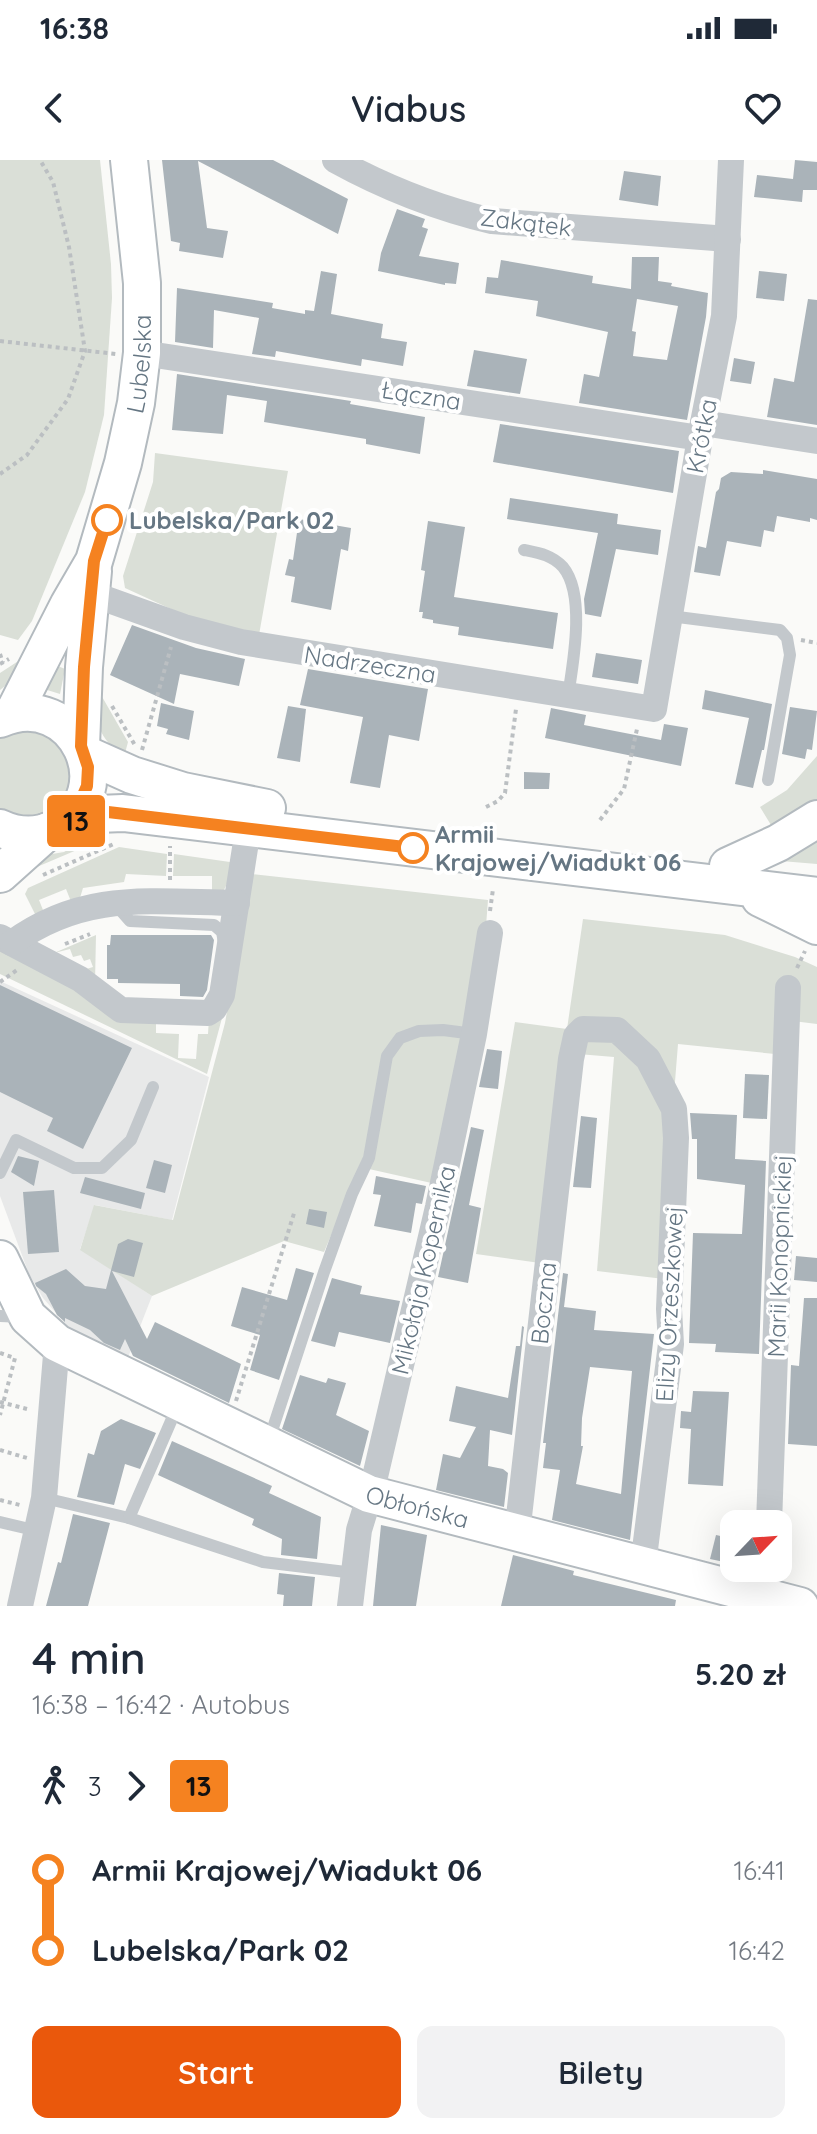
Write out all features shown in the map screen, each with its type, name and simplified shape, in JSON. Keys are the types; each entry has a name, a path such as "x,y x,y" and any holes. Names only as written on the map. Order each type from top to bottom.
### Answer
{"main road":[{"name":"Lubelska","path":"53,829 73,814 84,798 88,773 83,750 84,667 93,578 136,403 132,354 142,283 129,160"},
{"name":"Lubelska","path":"4,717 69,604 93,578"},
{"path":"4,717 27,713 49,717 68,728 83,750 132,775 226,802 733,876 817,896"},
{"path":"0,828 24,835 108,812 248,829 733,876 817,878"},
{"path":"733,876 817,819"},
{"path":"0,874 53,829"},
{"path":"733,876 775,907 817,926"},
{"path":"0,1259 14,1316"},
{"name":"Obłońska","path":"14,1316 57,1343 369,1494 643,1565 718,1591 761,1582"},
{"name":"Obłońska","path":"767,1582 800,1606"}],"street":[{"name":"Krótka","path":"647,714 670,616 701,430 724,316 731,160"},
{"name":"Zakątek","path":"346,162 416,198 492,221 728,239"},
{"name":"Łączna","path":"132,354 701,430 817,441"},
{"name":"Nadrzeczna","path":"93,578 184,627 241,642 568,696 647,714"},
{"path":"6,940 80,979 128,1012 202,1014 214,1009 222,995 248,829"},
{"path":"6,940 64,913 114,902 237,903"},
{"name":"Mikołaja Kopernika","path":"350,1606 359,1530 374,1481 438,1207 474,1034 490,933"},
{"name":"Marii Konopnickiej","path":"769,1510 788,988"},
{"name":"Boczna","path":"517,1534 569,1072 576,1036 583,1029 617,1030 648,1059 674,1109 676,1138"},
{"name":"Elizy Orzeszkowej","path":"643,1565 671,1344 669,1309 676,1138"},
{"path":"20,1606 38,1531 35,1502 57,1343"}],"lane":[{"path":"524,550 546,554 562,566 570,578 576,636 568,696"},
{"path":"670,616 780,630 787,638 790,655 768,780"},
{"path":"113,1004 208,1005 213,996 225,942 219,928 208,923 130,921 114,902"},
{"path":"267,1446 324,1272 352,1194 369,1158 387,1056 400,1038 419,1031 474,1034"},
{"path":"0,1173 16,1140 74,1168 102,1168 131,1140 153,1087"},
{"path":"129,1518 179,1402"},
{"path":"35,1502 129,1518 263,1562 354,1573"},
{"path":"0,1522 38,1531"}],"path":[{"path":"0,474 27,455 68,399 85,351 69,247 53,182 40,160"},
{"path":"0,341 132,354"},
{"path":"108,700 140,756 149,735 175,633"},
{"path":"0,654 2,664 15,654"},
{"path":"486,807 498,801 508,783 517,695"},
{"path":"600,820 624,789 647,714"},
{"path":"38,878 122,841"},
{"path":"228,1426 295,1210"},
{"path":"0,1353 15,1358 22,1355"},
{"path":"0,1415 15,1358"},
{"path":"2,1402 34,1410"},
{"path":"0,1450 29,1458"},
{"path":"0,1500 35,1502"}],"shaded area":[{"path":"0,160 100,160 111,264 112,298 104,415 85,492 32,621 18,640 0,635"},
{"path":"155,453 288,471 259,635 184,615 125,588 123,576 153,482"},
{"path":"26,656 19,675 0,690 0,673"},
{"path":"53,664 65,669 60,694 44,689"},
{"path":"93,681 128,742 124,757 101,732"},
{"path":"54,729 77,783 51,818 0,815 0,730"},
{"path":"817,756 817,803 774,830 760,807 787,790"},
{"path":"112,830 105,838 18,875 40,856 64,852 92,831"},
{"path":"817,834 817,864 769,860"},
{"path":"119,847 167,854 166,876 126,874 124,882 83,888 79,901 72,904 66,889 39,900 45,915 37,918 25,894 28,888"},
{"path":"174,854 237,863 223,892 212,896 212,876 173,876"},
{"path":"251,874 488,900 486,926 436,1184 360,1167 324,1252 284,1241 152,1296 80,1250 94,1205 173,1220 225,1023"},
{"path":"583,919 725,935 795,957 817,967 817,1024 777,1019 775,1054 678,1044 674,1094 587,1022 540,1263 476,1254 515,1022 567,1029"},
{"path":"96,935 95,983 76,972 93,967 90,959 84,961 81,955 73,957 70,949 54,953"},
{"path":"0,944 156,1017 156,1033 179,1034 178,1058 196,1059 198,1034 208,1034 209,1018 222,1018 207,1074 0,974"},
{"path":"0,981 209,1077 172,1220 95,1205 80,1249 152,1296 127,1360 70,1329 43,1298 29,1274 0,1196"},
{"path":"615,1036 669,1109 664,1279 597,1271 614,1057 578,1054 581,1040"}],"building":[{"path":"162,160 273,160 348,199 338,234 198,161 207,228 228,231 223,258 179,251 180,243 171,241"},
{"path":"795,160 817,162 817,190 803,190 802,202 754,197 757,175 793,179"},
{"path":"624,171 661,176 658,206 619,200"},
{"path":"397,209 425,219 422,227 428,229 419,256 459,263 456,284 445,285 378,271 381,253"},
{"path":"632,257 659,257 658,281 708,293 687,420 579,403 584,374 599,377 608,332 536,316 538,301 485,293 487,277 498,278 501,260 593,276 592,283 631,289","holes":["637,299 678,306 667,360 633,356 636,332 632,331"]},
{"path":"321,271 337,274 331,314 383,324 381,338 407,342 403,366 362,359 361,366 276,351 275,357 252,354 259,318 214,310 213,348 175,342 177,288 273,303 272,308 305,314 305,310 314,311"},
{"path":"759,271 787,274 784,301 756,298"},
{"path":"808,299 817,300 817,425 767,417 774,378 794,382"},
{"path":"474,350 527,359 520,394 467,386"},
{"path":"734,358 755,362 751,384 730,381"},
{"path":"177,374 351,401 350,404 425,417 420,454 366,444 366,439 264,422 267,401 227,395 223,434 172,430"},
{"path":"500,424 679,451 673,493 493,462"},
{"path":"763,470 817,479 817,520 810,518 810,522 777,516 774,532 764,530 761,547 727,541 720,576 694,572 698,546 706,548 721,478 731,472 763,474"},
{"path":"510,498 618,514 617,524 661,530 658,555 616,549 601,617 585,614 584,599 598,533 507,519"},
{"path":"299,519 351,528 348,551 341,549 331,610 291,602 295,577 285,575 289,559 293,560"},
{"path":"428,521 465,527 454,597 558,613 553,649 458,635 459,627 422,618 423,612 419,612 425,571 421,570"},
{"path":"132,625 196,648 245,659 239,686 180,674 174,704 110,675"},
{"path":"596,653 642,660 638,684 592,677"},
{"path":"308,669 428,689 419,741 389,735 380,788 350,783 363,717 300,705"},
{"path":"705,690 772,704 753,788 735,784 749,718 702,709"},
{"path":"161,703 194,711 189,740 166,734 168,729 157,726"},
{"path":"288,706 306,709 300,762 277,758"},
{"path":"790,707 817,711 812,750 807,749 805,759 782,754"},
{"path":"551,708 586,715 584,725 661,740 664,724 688,728 681,766 545,738"},
{"path":"524,772 550,773 549,789 524,789"},
{"path":"111,935 211,935 214,940 207,990 203,997 180,996 180,984 118,983 118,979 107,979 107,945 110,945"},
{"path":"0,985 132,1048 83,1149 47,1131 53,1118 0,1092"},
{"path":"487,1049 502,1051 498,1089 479,1087"},
{"path":"745,1074 769,1075 767,1119 743,1118"},
{"path":"690,1113 737,1115 735,1159 766,1161 759,1354 715,1352 716,1344 689,1343 693,1233 742,1234 745,1185 697,1179 697,1139 692,1139"},
{"path":"581,1116 597,1118 591,1188 573,1187"},
{"path":"471,1127 484,1130 469,1205 481,1208 468,1283 438,1277"},
{"path":"18,1156 39,1161 34,1186 11,1172"},
{"path":"154,1160 172,1165 165,1193 146,1188"},
{"path":"376,1176 426,1186 422,1204 416,1203 411,1233 374,1226 381,1195 373,1194"},
{"path":"85,1177 145,1193 141,1209 80,1193"},
{"path":"54,1190 59,1252 28,1254 23,1192"},
{"path":"309,1209 327,1212 324,1228 306,1224"},
{"path":"128,1239 143,1243 134,1277 112,1271 147,1339 155,1322 241,1364 229,1403 133,1356 125,1339 120,1350 104,1343 90,1330 65,1318 65,1322 57,1315 46,1294 36,1286 35,1283 66,1269 85,1286 106,1289 118,1244"},
{"path":"796,1256 817,1258 817,1282 794,1280"},
{"path":"296,1268 314,1273 279,1380 250,1370 260,1335 231,1326 242,1287 287,1300"},
{"path":"563,1273 568,1274 564,1307 596,1311 594,1330 654,1334 630,1540 552,1520 560,1470 543,1468 546,1443 543,1443","holes":["590,1367 632,1371 621,1494 576,1484 583,1446 582,1418"]},
{"path":"332,1278 362,1286 360,1294 400,1301 390,1343 339,1332 335,1347 311,1341"},
{"path":"804,1298 817,1298 817,1446 788,1444 791,1365 799,1366"},
{"path":"522,1326 512,1435 490,1430 488,1466 508,1473 504,1507 436,1490 443,1454 460,1458 476,1427 449,1421 456,1386 508,1398"},
{"path":"300,1375 326,1383 328,1378 346,1383 336,1415 369,1431 360,1466 282,1429"},
{"path":"693,1391 729,1392 723,1486 688,1484 691,1429 680,1428 681,1411 691,1412"},
{"path":"121,1419 156,1433 140,1469 125,1464 114,1505 77,1497 88,1453 94,1455 101,1431"},
{"path":"172,1441 272,1486 269,1493 321,1517 317,1559 281,1555 282,1539 252,1525 254,1519 158,1475"},
{"path":"73,1514 110,1523 88,1606 46,1606 58,1562 61,1563"},
{"path":"381,1525 427,1535 416,1606 373,1606"},
{"path":"716,1535 720,1536 720,1561 710,1559"},
{"path":"513,1555 574,1571 573,1575 676,1600 675,1606 501,1606"},
{"path":"279,1573 315,1577 312,1606 283,1606 284,1595 277,1594"}],"bus line":[{"name":"13","path":"107,520 94,561 84,667 81,746 88,767 87,786 77,809 59,826 108,812 413,848"}],"place":[{"name":"Lubelska/Park 02","path":"107,520"},
{"name":"Armii Krajowej/Wiadukt 06","path":"413,848"}]}
